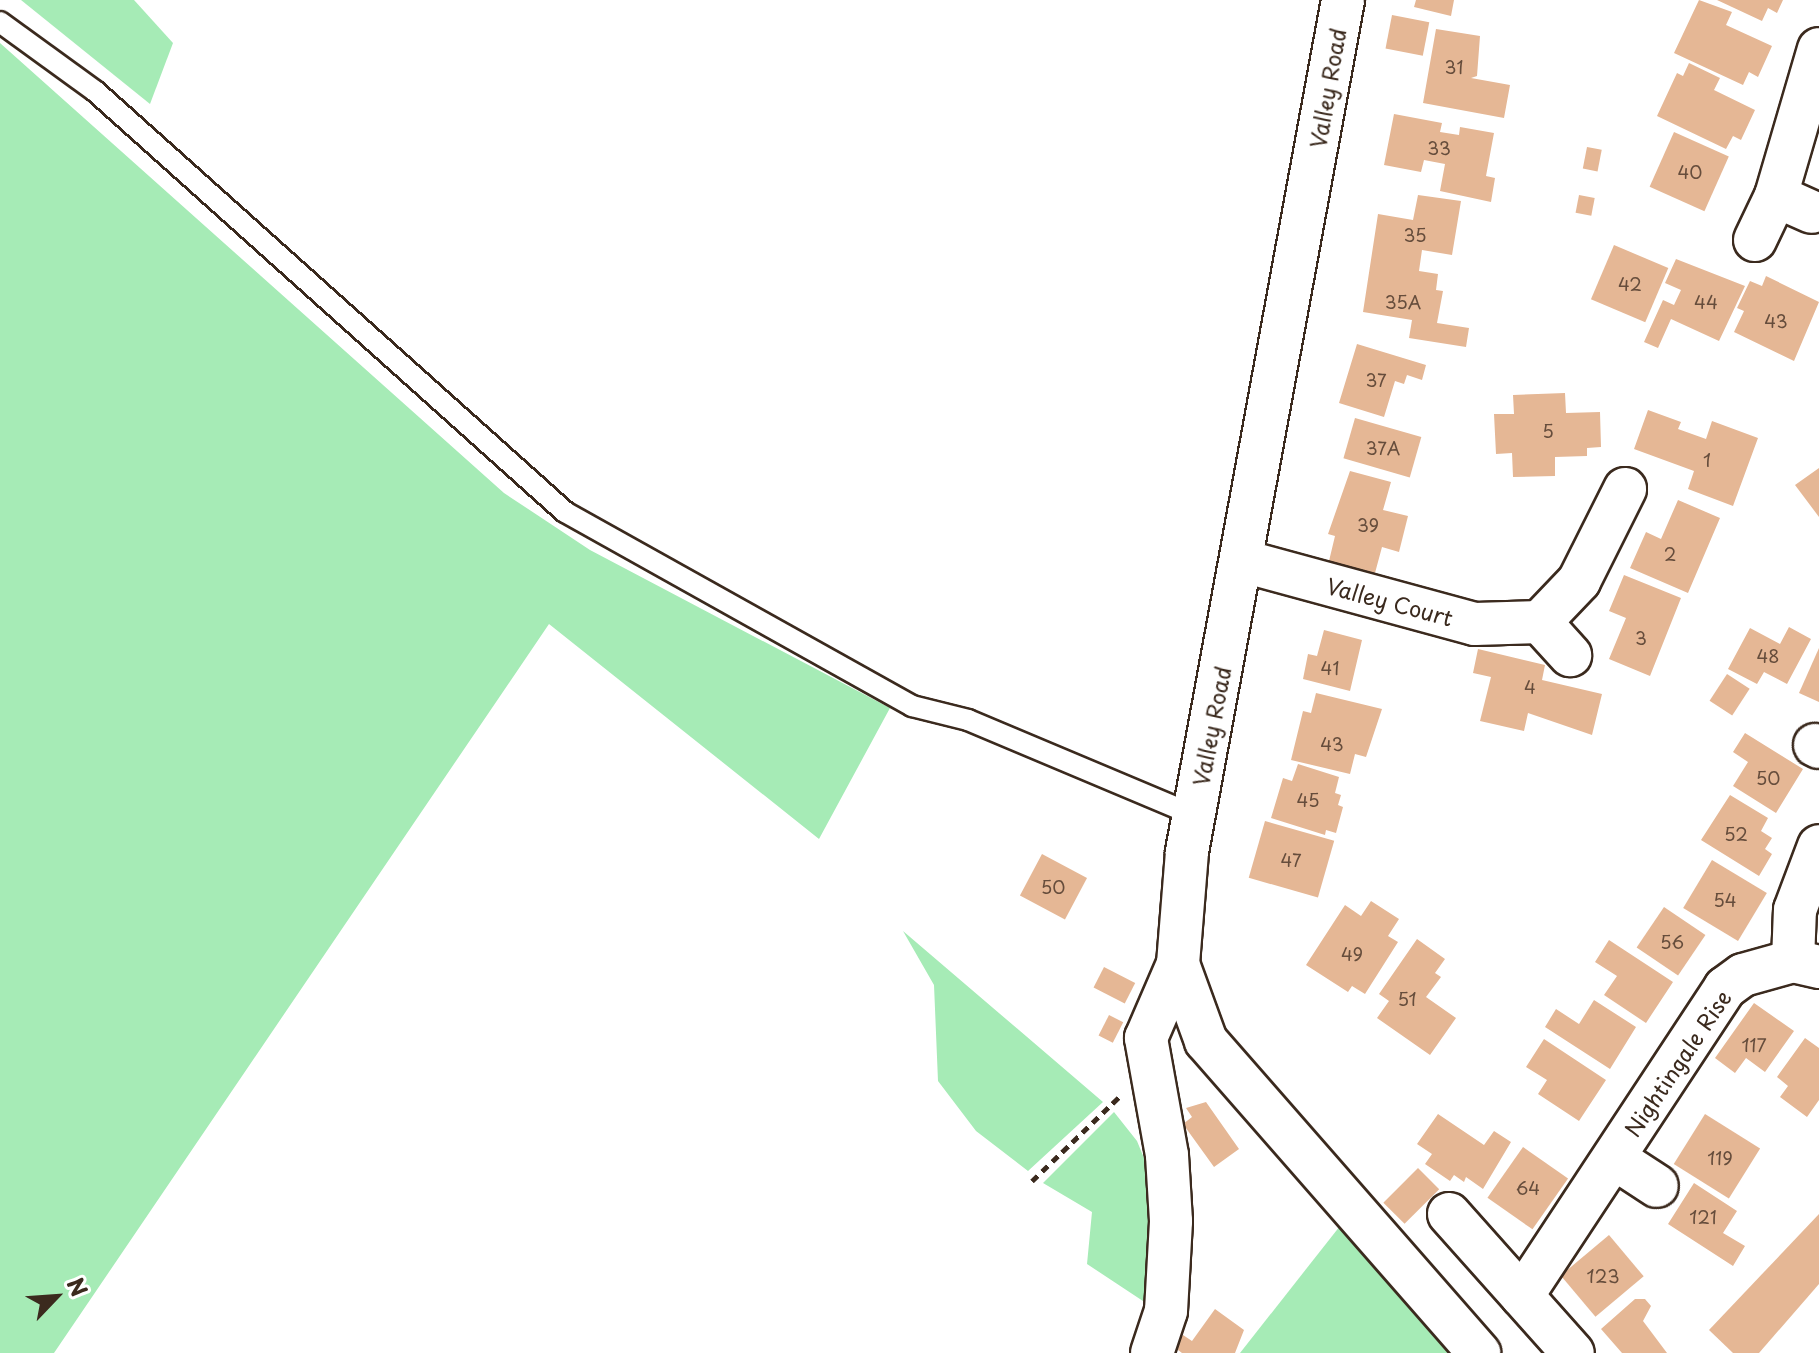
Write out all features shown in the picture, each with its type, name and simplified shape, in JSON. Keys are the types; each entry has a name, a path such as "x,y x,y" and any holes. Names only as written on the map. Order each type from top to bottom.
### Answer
{"street":[{"name":"Valley Road","path":"1343,0 1243,561 1194,815 1178,964 1206,1041 1479,1353"},
{"path":"1755,240 1794,204 1819,49"},
{"path":"1570,655 1540,622 1579,581 1625,489"},
{"name":"Valley Court","path":"1243,561 1475,624 1540,622"},
{"name":"Nightingale Rise","path":"1522,1296 1725,988 1743,975 1806,964 1795,910 1819,846"},
{"path":"1152,1353 1166,1311 1171,1221 1167,1155 1149,1069 1149,1027 1178,964"},
{"name":"Nightingale Rise","path":"1614,1158 1657,1186"},
{"path":"1449,1214 1573,1353"}],"lane":[{"path":"0,22 95,91 565,512 912,706 968,720 1194,815"}],"path":[{"path":"1032,1181 1149,1069"}],"green space":[{"path":"21,0 134,0 173,43 150,104"},
{"path":"0,43 504,493 590,550 890,708 819,839 549,624 54,1353 0,1353"},
{"path":"903,931 1103,1102 1028,1171 976,1131 938,1081 934,985"},
{"path":"1114,1112 1137,1141 1157,1190 1149,1305 1087,1264 1092,1212 1043,1183"},
{"path":"1340,1226 1359,1246 1450,1353 1240,1353"}],"building":[{"path":"1416,0 1454,0 1451,16 1414,7"},
{"path":"1699,0 1732,12 1726,25 1772,46 1758,77 1749,72 1743,85 1674,53"},
{"path":"1717,0 1783,0 1777,13 1768,8 1762,21"},
{"path":"1392,15 1429,22 1423,56 1386,48"},
{"path":"1436,29 1480,36 1477,76 1471,78 1510,85 1504,118 1423,103"},
{"path":"1689,63 1720,78 1714,90 1755,110 1741,140 1733,136 1726,149 1657,116 1677,73 1683,76"},
{"path":"1394,114 1442,123 1440,132 1459,135 1460,127 1494,133 1486,176 1495,178 1491,202 1440,191 1445,164 1424,160 1421,172 1384,165"},
{"path":"1674,132 1729,156 1704,211 1650,187"},
{"path":"1587,147 1602,150 1598,171 1583,169"},
{"path":"1418,195 1461,201 1452,255 1422,250 1419,271 1438,274 1436,290 1443,291 1437,323 1469,328 1466,347 1409,338 1412,320 1363,312 1378,214 1413,220"},
{"path":"1579,195 1595,198 1591,216 1576,213"},
{"path":"1614,245 1668,268 1645,322 1591,299"},
{"path":"1676,259 1745,286 1719,341 1671,319 1658,348 1644,342 1663,300 1674,305 1681,290 1665,283"},
{"path":"1766,276 1819,302 1794,361 1734,332 1744,311 1737,308 1750,281 1762,286"},
{"path":"1357,344 1426,365 1422,380 1407,375 1404,384 1395,381 1384,417 1339,403"},
{"path":"1565,393 1566,413 1600,412 1601,447 1587,448 1587,456 1555,457 1555,476 1513,477 1512,453 1496,454 1494,414 1514,414 1513,395"},
{"path":"1648,410 1681,422 1678,429 1706,439 1712,421 1758,438 1733,506 1688,489 1694,471 1634,449"},
{"path":"1355,418 1421,437 1410,477 1343,458"},
{"path":"1819,468 1819,517 1795,485"},
{"path":"1350,471 1391,482 1383,510 1408,516 1399,552 1382,547 1375,573 1329,561 1335,536 1328,534"},
{"path":"1678,500 1720,518 1688,593 1630,568 1646,532 1661,539"},
{"path":"1624,575 1681,598 1650,676 1609,659 1626,618 1609,611"},
{"path":"1789,627 1811,639 1787,684 1764,672 1757,684 1728,669 1750,628 1780,644"},
{"path":"1324,630 1362,640 1350,691 1303,679 1308,654 1317,656"},
{"path":"1819,648 1819,702 1799,693"},
{"path":"1478,649 1545,665 1542,680 1602,694 1592,735 1528,713 1524,731 1480,721 1491,677 1473,673"},
{"path":"1727,674 1750,689 1732,716 1710,701"},
{"path":"1316,693 1382,709 1366,757 1355,754 1350,774 1291,760 1303,711 1311,713"},
{"path":"1745,733 1803,769 1776,813 1733,786 1748,762 1733,752"},
{"path":"1298,764 1339,777 1335,793 1341,795 1338,805 1343,807 1336,833 1326,830 1325,835 1271,818 1283,778 1292,781"},
{"path":"1730,795 1768,818 1761,831 1772,838 1765,849 1772,854 1759,876 1701,840"},
{"path":"1265,821 1334,841 1318,898 1249,878"},
{"path":"1042,854 1087,878 1065,919 1020,895"},
{"path":"1712,860 1767,893 1738,941 1683,908"},
{"path":"1371,901 1399,919 1388,936 1398,942 1365,994 1352,986 1348,992 1306,965 1345,905 1361,916"},
{"path":"1664,907 1705,935 1678,976 1637,948"},
{"path":"1417,939 1445,959 1435,973 1441,977 1426,997 1456,1018 1430,1055 1377,1018 1389,1001 1379,994"},
{"path":"1609,940 1673,982 1646,1023 1604,995 1617,976 1595,962"},
{"path":"1104,967 1135,983 1125,1003 1094,987"},
{"path":"1594,1000 1636,1027 1610,1069 1545,1027 1556,1009 1579,1024"},
{"path":"1754,1003 1794,1031 1765,1072 1746,1058 1735,1073 1715,1058"},
{"path":"1109,1015 1123,1022 1113,1043 1099,1035"},
{"path":"1805,1038 1819,1048 1819,1100 1807,1117 1780,1097 1788,1086 1777,1077"},
{"path":"1544,1039 1606,1080 1579,1121 1538,1094 1547,1080 1526,1067"},
{"path":"1206,1102 1239,1149 1214,1167 1183,1124 1192,1117 1186,1108"},
{"path":"1438,1114 1484,1145 1494,1131 1511,1142 1483,1189 1466,1177 1464,1182 1454,1175 1450,1181 1425,1164 1432,1154 1417,1144"},
{"path":"1705,1114 1760,1148 1729,1198 1674,1164"},
{"path":"1523,1147 1568,1179 1532,1229 1487,1198"},
{"path":"1418,1168 1439,1189 1405,1224 1383,1203"},
{"path":"1694,1183 1737,1211 1723,1233 1745,1246 1733,1266 1668,1224"},
{"path":"1819,1214 1819,1284 1759,1353 1733,1353 1709,1330"},
{"path":"1609,1235 1644,1276 1595,1317 1561,1275"},
{"path":"1635,1299 1645,1299 1651,1306 1643,1321 1667,1353 1622,1353 1601,1329"},
{"path":"1215,1309 1244,1330 1235,1353 1182,1353 1174,1347 1183,1335 1192,1341"}]}
